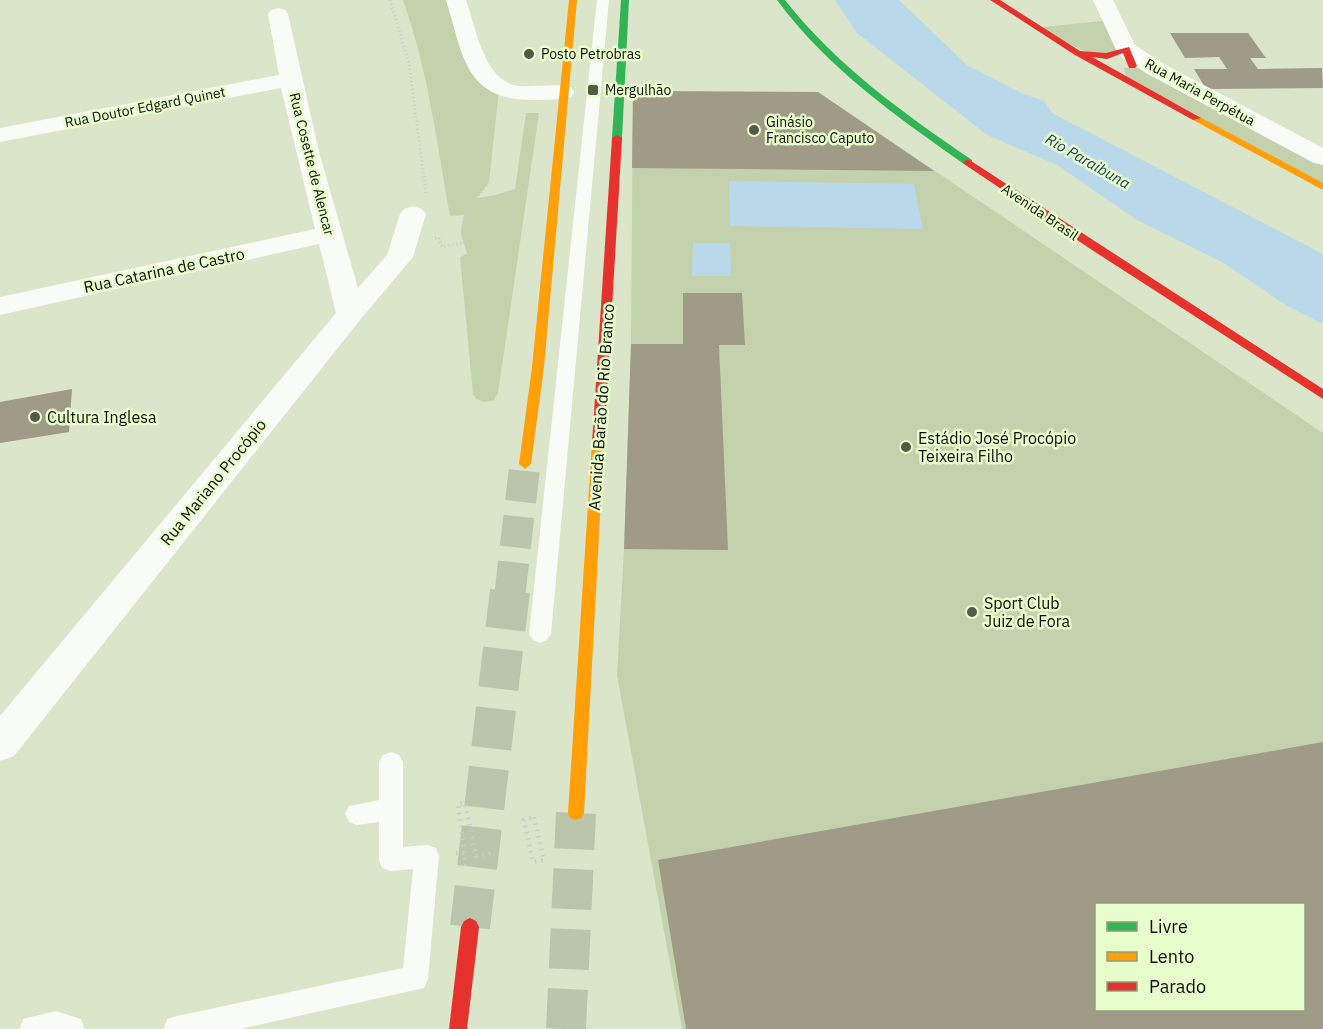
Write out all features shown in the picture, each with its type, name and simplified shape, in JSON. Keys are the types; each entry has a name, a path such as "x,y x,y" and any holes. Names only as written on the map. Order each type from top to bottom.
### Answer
{"main road":[{"path":"525,464 538,367 573,0"},
{"name":"Avenida Barão do Rio Branco","path":"576,813 625,0"},
{"name":"Avenida Brasil","path":"781,0 790,16 818,44 914,124 1048,219 1323,395"},
{"path":"994,0 1031,26 1078,53 1323,187"},
{"path":"1078,53 1137,61"},
{"path":"1127,80 1122,73 1124,68 1137,61"},
{"path":"458,1029 470,927"}],"street":[{"path":"456,0 484,76 499,89 518,92 563,92"},
{"name":"Rua Maria Perpétua","path":"1103,0 1137,61 1323,158"},
{"name":"Rua Cosette de Alencar","path":"278,14 291,79 329,234 339,262 350,314"},
{"name":"Rua Doutor Edgard Quinet","path":"0,135 291,79"},
{"name":"Rua Mariano Procópio","path":"0,744 350,314 400,257 413,214"},
{"name":"Rua Catarina de Castro","path":"0,306 329,234"},
{"path":"339,262 400,257"}],"lane":[{"path":"540,634 603,0"},
{"path":"177,1029 415,979 427,856 391,860 391,762"},
{"path":"357,814 391,809"},
{"path":"33,1029 56,1024 71,1029"}],"path":[{"path":"390,0 409,63 426,197 413,214"},
{"path":"464,243 461,233 465,212 489,182"},
{"path":"464,853 458,804 465,803 476,856 491,853"},
{"path":"534,817 544,860 533,862 529,845 524,820 534,817"}],"green space":[{"path":"403,0 456,0 499,89 489,182 477,198 515,189 526,113 539,113 498,393 494,400 484,402 476,399 473,394 460,257 467,254 461,233 464,215 450,216 425,80"},
{"path":"1112,20 1126,49 1096,56 1034,28"},
{"path":"1124,68 1154,68 1323,158 1323,187 1127,80"},
{"name":"Sport Club Juiz de Fora","path":"633,91 818,92 1323,433 1323,1029 682,1029 617,675 631,344"}],"water":[{"name":"Rio Paraibuna","path":"835,0 899,0 967,65 1021,93 1044,101 1052,113 1323,254 1323,324 1287,306 1224,263 1137,220 1057,165 987,135 857,33"},
{"path":"729,181 914,184 923,229 730,226"},
{"path":"693,243 730,243 731,276 692,276"}],"building":[{"path":"1170,33 1248,33 1266,58 1250,58 1258,69 1322,68 1323,88 1206,89 1194,69 1227,69 1219,57 1185,58"},
{"name":"Ginásio Francisco Caputo","path":"633,91 818,92 934,171 632,168"},
{"path":"683,293 742,293 745,345 719,345 728,550 624,549 631,344 683,344"},
{"name":"Cultura Inglesa","path":"72,389 69,432 0,443 0,402"},
{"path":"1323,742 1323,1029 686,1029 658,860"}],"tunnel":[{"path":"510,593 525,464"},
{"path":"470,927 510,591"},
{"path":"566,1029 576,813"}],"traffic: fast":[{"path":"617,138 625,0"},
{"path":"781,0 821,47 867,89 968,162"}],"traffic: slow":[{"path":"525,464 538,367 573,0"},
{"path":"1196,118 1323,187"},
{"path":"576,813 598,443"}],"traffic: jam":[{"path":"994,0 1078,53 1196,118"},
{"path":"1078,53 1107,56 1126,49 1132,66"},
{"path":"598,443 617,138"},
{"path":"968,162 1323,395"},
{"path":"458,1029 470,927"}],"place":[{"name":"Posto Petrobras","path":"529,54"},
{"name":"Mergulhão","path":"593,90"},
{"name":"Ginásio Francisco Caputo","path":"754,130"},
{"name":"Cultura Inglesa","path":"35,417"},
{"name":"Estádio José Procópio Teixeira Filho","path":"906,447"},
{"name":"Sport Club Juiz de Fora","path":"972,612"}]}
